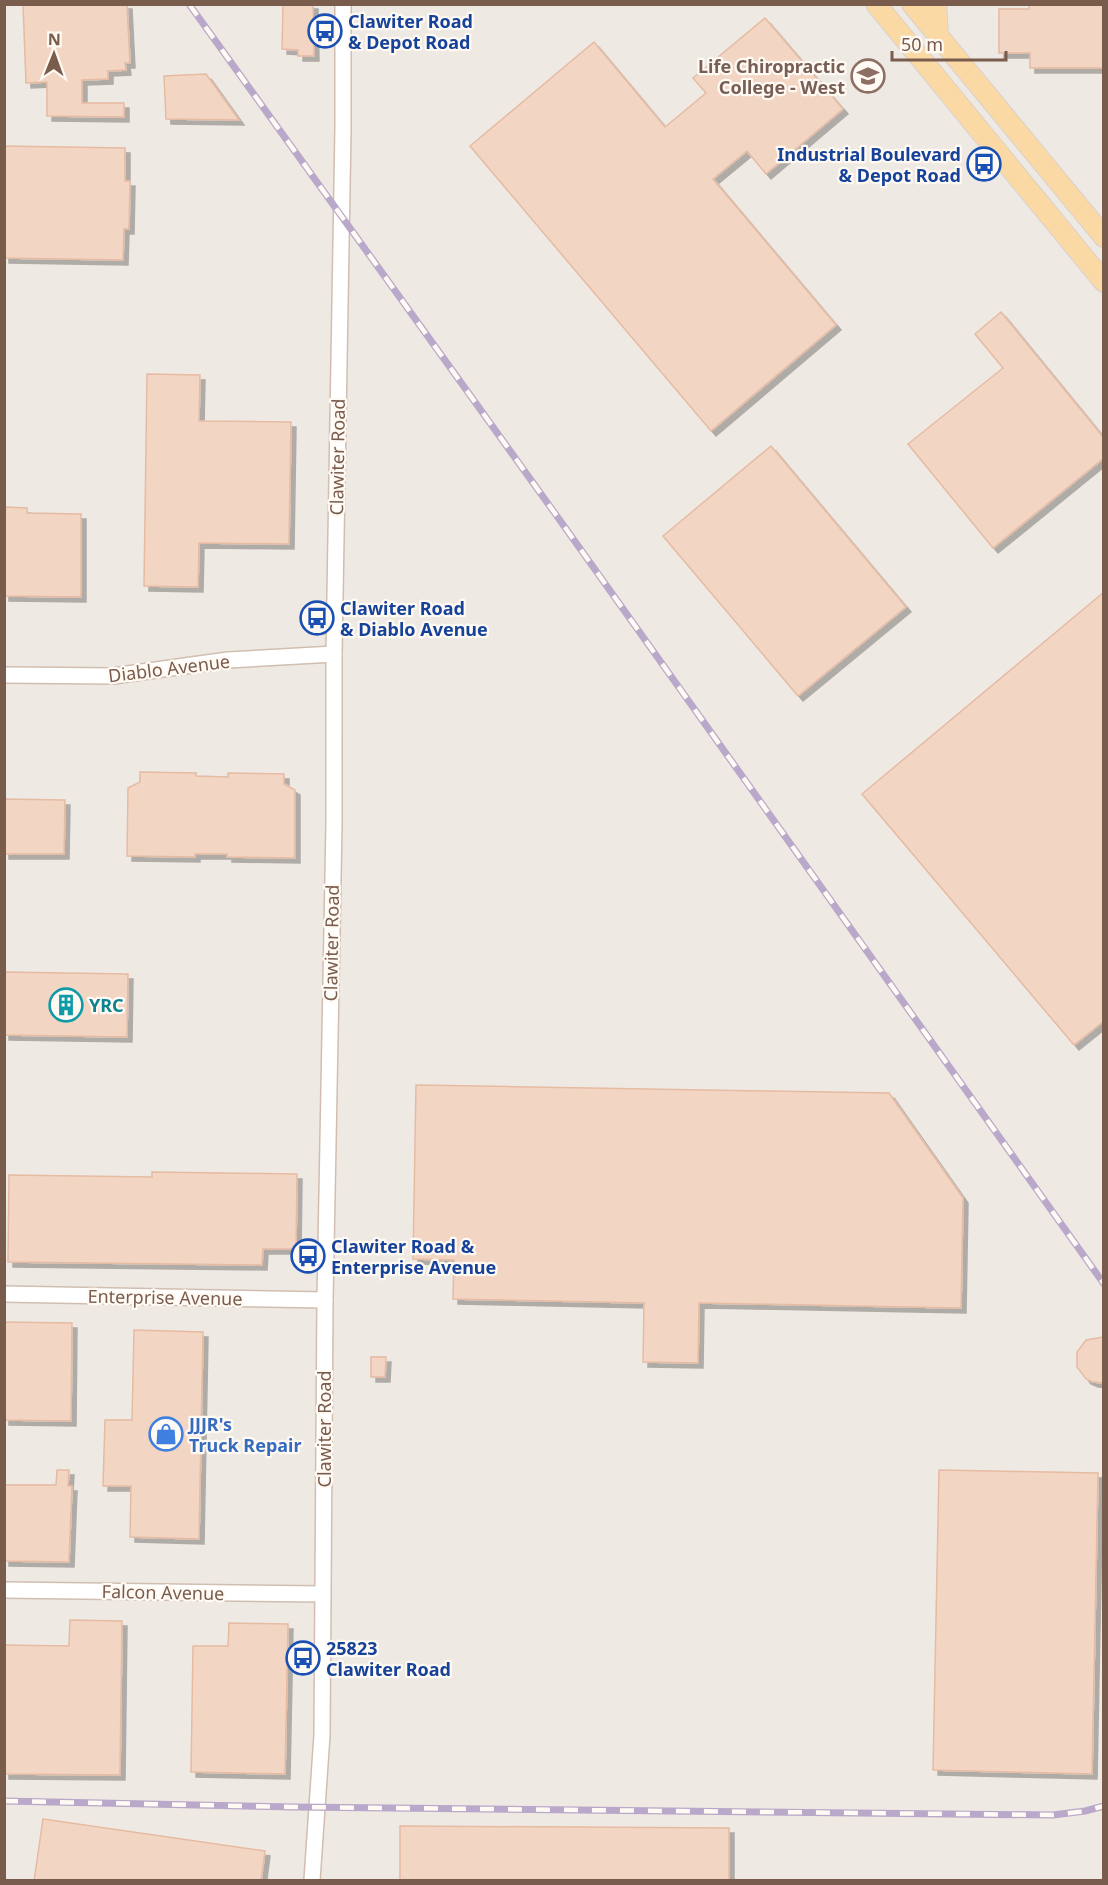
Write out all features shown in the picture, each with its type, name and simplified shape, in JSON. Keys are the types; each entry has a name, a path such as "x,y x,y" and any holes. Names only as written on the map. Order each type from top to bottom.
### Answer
{"main road":[{"path":"876,4 1104,282"},
{"path":"912,4 1104,237"},
{"path":"936,4 938,35"},
{"path":"1041,207 1047,204 1057,205 1097,245 1104,248"}],"street":[{"name":"Clawiter Road","path":"312,1881 322,1735 325,1300 334,824 334,654 343,4"},
{"name":"Diablo Avenue","path":"4,675 113,676 228,660 334,654"},
{"name":"Enterprise Avenue","path":"4,1294 325,1300"},
{"name":"Falcon Avenue","path":"4,1590 322,1594"}],"shaded area":[{"path":"5,5 1103,5 1103,1880 5,1880"}],"building":[{"path":"23,4 127,4 130,63 125,63 126,70 108,71 108,79 82,80 82,103 124,103 124,117 47,116 47,82 26,83"},
{"path":"283,4 313,4 314,56 298,56 298,50 282,49"},
{"path":"1029,4 1104,4 1104,68 1030,68 1030,53 999,53 999,9 1029,9"},
{"path":"765,18 843,109 766,174 747,151 713,179 836,325 711,431 470,146 594,42 665,127 706,93 693,78"},
{"path":"206,74 239,120 166,119 164,76"},
{"path":"4,146 125,148 125,181 130,181 129,229 124,229 123,260 4,258"},
{"path":"1001,312 1104,438 1104,458 993,548 908,444 1003,368 975,334"},
{"path":"147,374 200,375 199,421 291,422 289,544 199,543 198,587 144,586"},
{"path":"771,446 906,607 798,696 663,536"},
{"path":"4,507 27,508 27,513 81,514 81,597 4,596"},
{"path":"1104,592 1104,1021 1074,1045 862,794"},
{"path":"140,772 196,773 196,776 228,777 228,773 284,774 284,784 295,790 295,858 227,857 227,854 195,854 195,857 127,856 128,788 140,782"},
{"path":"4,799 65,800 64,854 4,854"},
{"name":"YRC","path":"4,972 128,974 127,1037 4,1035"},
{"path":"416,1085 889,1093 963,1198 961,1308 699,1303 698,1363 643,1362 644,1303 453,1299 454,1260 413,1259"},
{"path":"152,1172 297,1174 296,1249 263,1249 262,1265 8,1262 9,1175 152,1177"},
{"path":"4,1322 72,1323 71,1421 4,1420"},
{"name":"JJJR's Truck Repair","path":"134,1330 203,1332 199,1539 130,1537 131,1486 103,1486 105,1420 132,1420"},
{"path":"1104,1337 1104,1383 1093,1382 1086,1379 1077,1367 1077,1352 1086,1340"},
{"path":"371,1357 386,1357 385,1377 371,1377"},
{"path":"57,1470 69,1470 68,1486 72,1486 69,1562 4,1561 4,1485 56,1485"},
{"path":"939,1470 1098,1473 1092,1774 933,1770"},
{"path":"70,1620 122,1621 120,1775 4,1774 4,1645 69,1646"},
{"path":"229,1623 288,1624 285,1774 191,1772 193,1646 228,1646"},
{"path":"43,1819 265,1851 261,1881 34,1881"},
{"path":"400,1826 729,1828 729,1881 400,1881"}],"railway":[{"path":"189,4 1104,1284"},
{"path":"4,1801 294,1807 1053,1815 1104,1806"}],"place":[{"name":"Clawiter Road & Depot Road","path":"325,31"},
{"name":"Life Chiropractic College - West","path":"868,76"},
{"name":"Industrial Boulevard & Depot Road","path":"984,164"},
{"name":"Clawiter Road & Diablo Avenue","path":"317,618"},
{"name":"YRC","path":"66,1005"},
{"name":"Clawiter Road & Enterprise Avenue","path":"308,1256"},
{"name":"JJJR's Truck Repair","path":"166,1434"},
{"name":"25823 Clawiter Road","path":"303,1658"}]}
